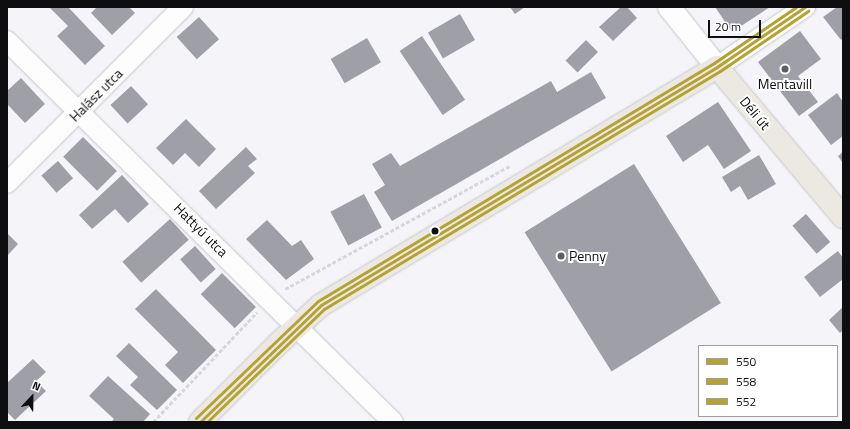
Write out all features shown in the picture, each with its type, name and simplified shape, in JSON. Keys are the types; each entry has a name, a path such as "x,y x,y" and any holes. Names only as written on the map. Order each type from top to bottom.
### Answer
{"main road":[{"name":"Déli út","path":"717,66 843,217"},
{"path":"200,422 321,305 347,287 717,66"}],"street":[{"name":"Halász utca","path":"7,183 183,7"},
{"name":"Déli út","path":"669,7 717,66"},
{"path":"717,66 805,7"},
{"name":"Hattyú utca","path":"7,41 269,297 297,328 393,422"}],"path":[{"path":"153,422 269,297"}],"building":[{"path":"49,7 68,7 105,46 85,65 57,36 68,26"},
{"path":"97,7 129,7 135,13 112,35 91,13"},
{"path":"510,7 525,7 515,14"},
{"path":"621,7 627,7 637,18 613,41 599,27"},
{"path":"715,7 770,7 732,32"},
{"path":"837,7 843,7 843,38 841,40 823,17"},
{"path":"460,14 475,40 443,58 428,32"},
{"path":"199,17 219,39 197,59 177,37"},
{"name":"Mentavill","path":"800,31 821,59 798,76 818,102 799,116 758,62"},
{"path":"422,36 465,100 443,115 400,51"},
{"path":"367,38 381,62 345,83 331,59"},
{"path":"586,40 598,52 578,73 565,61"},
{"path":"591,72 606,98 392,221 374,192 385,185 372,164 391,153 400,166 551,81 557,92"},
{"path":"21,78 45,104 25,123 7,104 7,91"},
{"path":"131,86 148,104 128,123 111,105"},
{"path":"837,93 843,102 843,136 831,145 808,115"},
{"path":"718,102 751,151 724,169 708,145 683,162 666,136"},
{"path":"186,119 216,149 199,167 185,153 173,165 156,148"},
{"path":"83,137 117,171 97,191 63,157"},
{"path":"246,147 257,159 248,166 255,173 216,209 199,191"},
{"path":"843,152 843,163 838,156"},
{"path":"759,155 776,184 748,200 740,186 731,192 722,177"},
{"path":"58,161 73,178 56,193 41,175"},
{"path":"634,164 721,303 612,371 525,232"},
{"path":"122,175 149,204 128,223 115,209 92,229 79,215"},
{"path":"364,194 382,228 348,245 330,212"},
{"path":"806,214 830,242 817,254 792,226"},
{"path":"170,219 189,240 141,283 122,262"},
{"path":"267,220 292,246 301,240 314,259 286,280 246,239"},
{"path":"7,233 18,244 7,256"},
{"path":"195,246 216,269 201,282 180,259"},
{"path":"838,251 843,258 843,279 820,297 804,277"},
{"path":"222,273 256,307 235,328 201,294"},
{"path":"156,289 216,350 183,383 165,365 178,352 135,309"},
{"path":"843,307 843,330 840,333 829,320"},
{"path":"129,343 177,390 157,410 130,385 138,377 116,356"},
{"path":"33,359 46,372 36,381 46,391 15,420 7,412 7,383"},
{"path":"108,376 150,414 143,422 111,422 114,419 89,396"}],"transit line":[{"name":"552","path":"196,418 318,301 714,63 796,7"},
{"name":"550","path":"200,422 321,305 717,67 805,7"},
{"name":"558","path":"207,422 324,309 720,71 808,11"}],"place":[{"name":"Mentavill","path":"785,69"},
{"name":"Penny","path":"561,256"}]}
